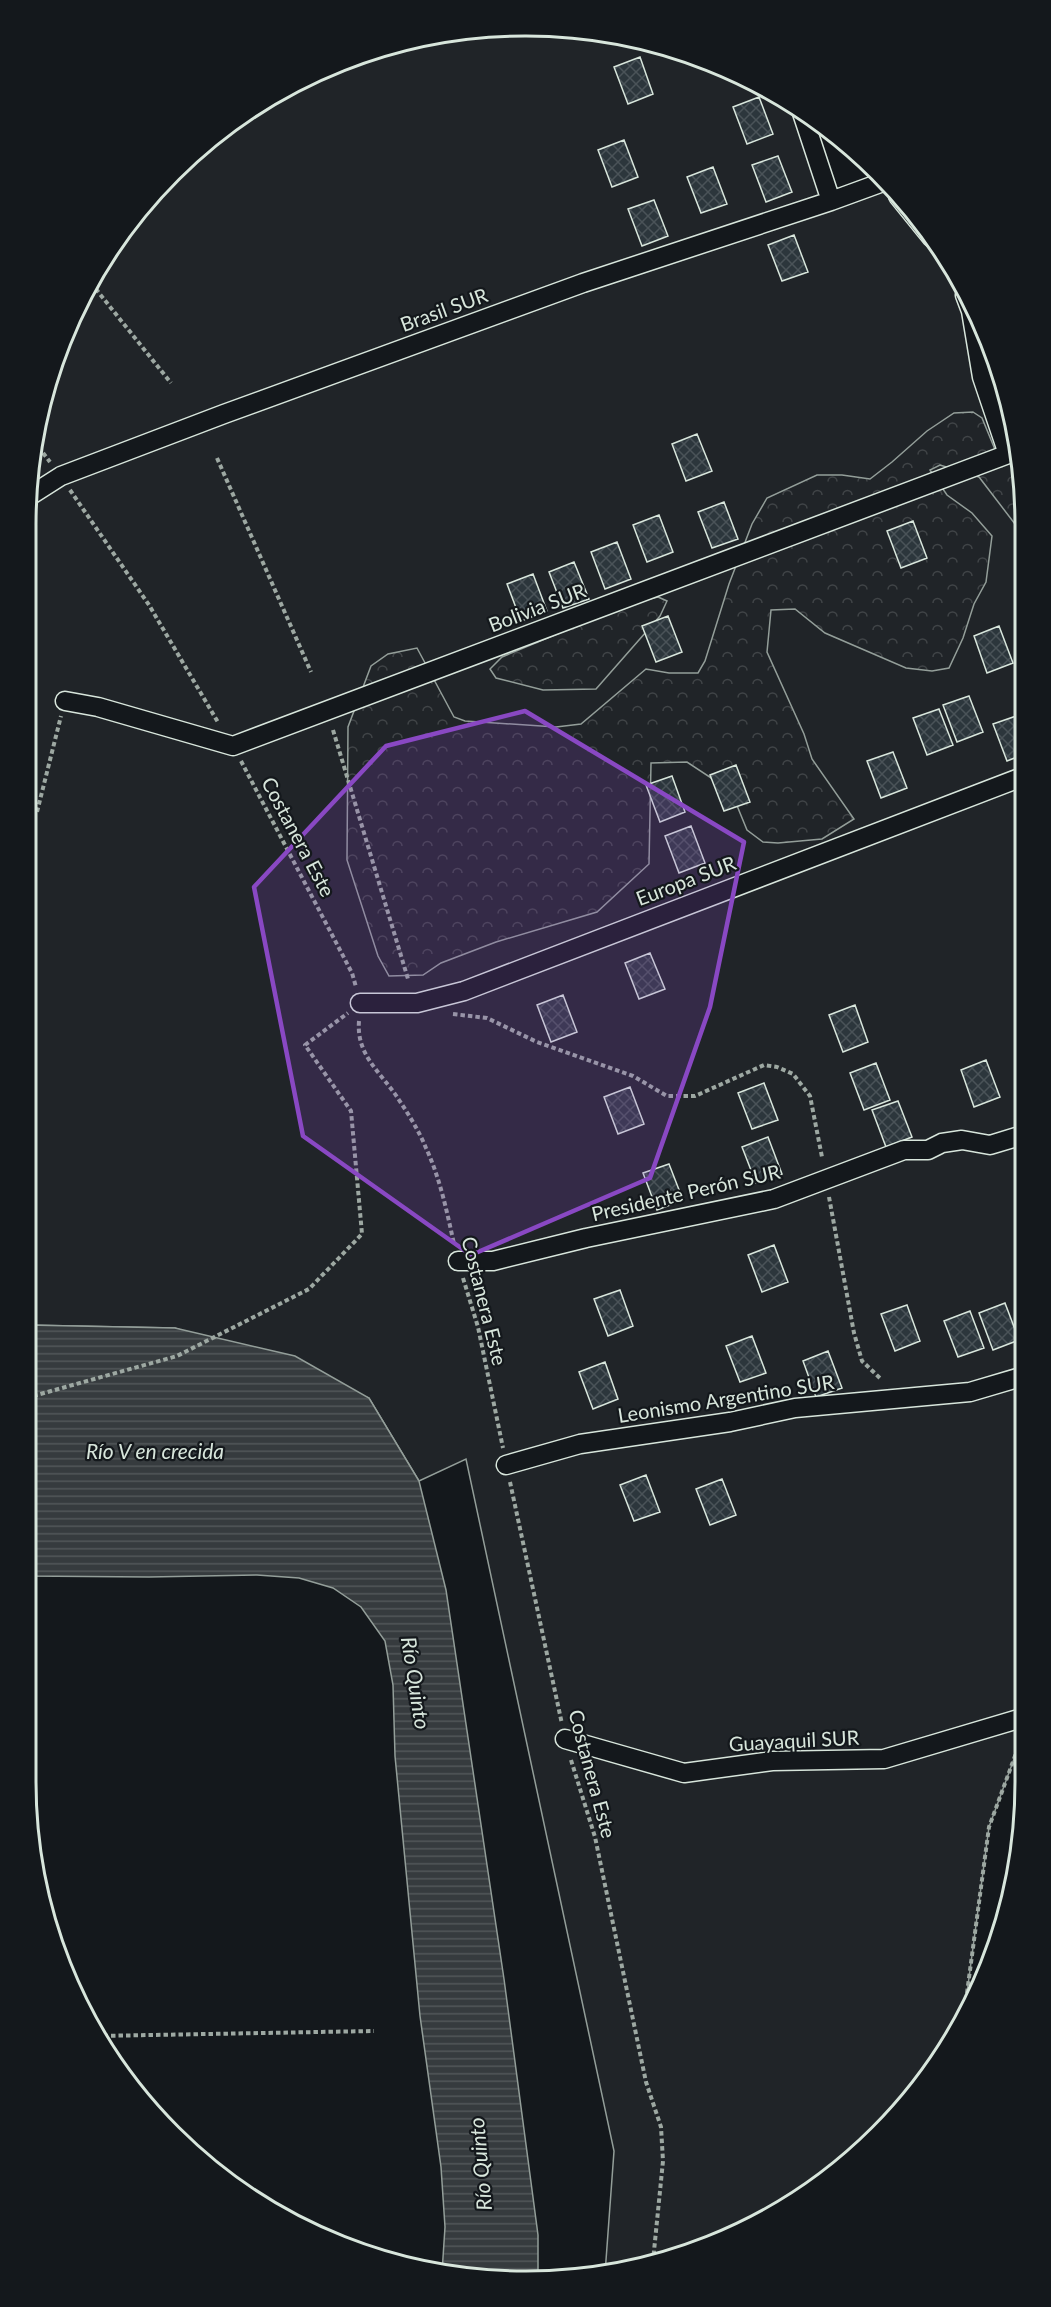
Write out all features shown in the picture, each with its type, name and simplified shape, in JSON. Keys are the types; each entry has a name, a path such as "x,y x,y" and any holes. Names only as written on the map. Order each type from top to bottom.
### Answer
{"street":[{"path":"806,124 831,201"},
{"name":"Brasil SUR","path":"37,491 61,476 583,283 877,184"},
{"path":"974,329 982,377 1007,438"},
{"name":"Bolivia SUR","path":"233,746 1010,453"},
{"path":"65,701 98,707 233,746"},
{"name":"Europa SUR","path":"360,1004 417,1003 464,991 1015,780"},
{"name":"Presidente Perón SUR","path":"458,1261 493,1262 586,1238 774,1200 904,1150 928,1150 942,1143 962,1140 990,1145 1015,1137"},
{"name":"Leonismo Argentino SUR","path":"506,1465 580,1444 730,1422 795,1408 970,1392 1015,1379"},
{"name":"Guayaquil SUR","path":"565,1739 684,1773 772,1761 884,1759 1015,1720"}],"path":[{"path":"97,290 171,383"},
{"name":"Costanera Este","path":"42,451 149,605 233,746 352,973 360,1004 358,1035 370,1063 398,1099 426,1148 442,1194 458,1261 478,1327 565,1739 594,1837 646,2082 661,2127 663,2161 654,2253"},
{"path":"217,458 310,672"},
{"path":"36,813 65,701"},
{"path":"333,730 408,979"},
{"path":"36,1395 177,1356 309,1289 362,1234 351,1111 305,1045 360,1004"},
{"path":"445,1014 487,1018 537,1042 633,1076 667,1096 695,1096 764,1065 777,1067 793,1074 810,1096 822,1157"},
{"path":"828,1192 854,1333 862,1361 880,1379 890,1382"},
{"path":"967,1994 989,1827 1015,1757"},
{"path":"108,2036 374,2031"}],"highlighted area":[{"path":"525,711 744,842 710,1007 650,1178 471,1255 303,1136 254,887 386,746"}],"green space":[{"path":"526,36 558,37 621,45 713,73 742,86 806,124 831,201 877,184 933,254 971,322 983,377 1006,430 1014,493 1015,1756 989,1827 965,1998 933,2053 894,2104 872,2128 823,2170 770,2205 713,2234 652,2254 606,2264 614,2151 466,1459 419,1481 369,1398 175,1328 36,1325 37,493 45,430 73,338 86,309 118,254 157,203 179,179 203,157 254,118 309,86 338,73 430,45 493,37"},
{"path":"973,412 982,418 996,452 1009,451 1015,524 979,477 940,465 930,470 947,495 972,513 992,536 986,582 974,604 963,638 949,668 932,671 906,668 825,633 795,609 771,610 767,652 804,734 812,759 854,819 822,839 763,842 747,830 731,791 687,762 651,763 649,864 597,912 496,942 441,963 423,975 389,976 378,956 347,860 348,727 371,666 388,654 417,648 454,717 465,721 556,727 581,724 646,669 669,673 698,673 705,661 729,584 752,524 767,498 817,475 842,475 870,479 927,431 954,413"},
{"path":"658,597 667,601 660,616 596,689 543,690 496,678 490,669 502,657 629,604"}],"water":[{"name":"Río V en crecida","path":"36,1325 175,1328 295,1356 369,1398 419,1481 446,1590 504,1979 538,2235 538,2271 493,2270 443,2264 445,2227 441,2167 420,2016 395,1756 393,1685 385,1641 361,1607 333,1588 299,1578 257,1575 36,1576"}],"building":[{"path":"640,57 653,94 628,104 614,67"},
{"path":"759,97 773,134 747,144 733,107"},
{"path":"624,140 638,177 612,187 598,150"},
{"path":"778,156 792,192 766,202 752,165"},
{"path":"713,167 727,204 701,213 687,177"},
{"path":"654,200 668,236 642,246 628,209"},
{"path":"794,235 808,272 782,281 768,245"},
{"path":"697,434 712,471 686,481 672,444"},
{"path":"724,502 738,539 712,548 698,512"},
{"path":"659,515 673,552 647,562 633,525"},
{"path":"913,521 927,558 901,568 887,531"},
{"path":"617,542 631,579 605,589 591,552"},
{"path":"574,562 589,599 563,608 549,572"},
{"path":"533,574 547,611 521,621 507,584"},
{"path":"668,616 682,652 656,662 642,626"},
{"path":"999,626 1013,663 987,673 974,636"},
{"path":"969,696 983,732 957,742 943,705"},
{"path":"939,709 953,745 927,755 913,718"},
{"path":"1015,716 1015,758 1007,761 993,724"},
{"path":"893,752 907,788 881,798 867,761"},
{"path":"736,765 750,802 724,811 710,775"},
{"path":"672,776 685,812 660,822 646,785"},
{"path":"691,826 705,863 679,873 665,836"},
{"path":"650,953 665,989 639,999 625,963"},
{"path":"563,995 577,1032 551,1042 537,1005"},
{"path":"855,1005 868,1042 843,1052 829,1015"},
{"path":"986,1060 1000,1097 974,1107 961,1070"},
{"path":"876,1063 890,1100 864,1110 850,1073"},
{"path":"764,1083 778,1120 752,1129 738,1093"},
{"path":"630,1087 644,1124 618,1134 604,1097"},
{"path":"898,1101 912,1137 886,1147 872,1110"},
{"path":"768,1137 782,1174 756,1183 742,1147"},
{"path":"669,1164 683,1200 657,1210 643,1173"},
{"path":"774,1245 788,1282 762,1292 748,1255"},
{"path":"620,1290 633,1326 608,1336 594,1299"},
{"path":"1005,1303 1015,1329 1015,1342 993,1350 979,1313"},
{"path":"907,1305 920,1341 895,1351 881,1314"},
{"path":"970,1311 984,1348 958,1357 944,1321"},
{"path":"752,1336 766,1373 740,1382 726,1346"},
{"path":"828,1351 842,1388 816,1397 803,1361"},
{"path":"605,1362 618,1399 593,1409 579,1372"},
{"path":"646,1475 660,1512 634,1521 620,1485"},
{"path":"722,1479 736,1515 710,1525 696,1489"}],"water label":[{"name":"Río Quinto","path":"415,1683"},
{"name":"Río Quinto","path":"481,2164"}]}
